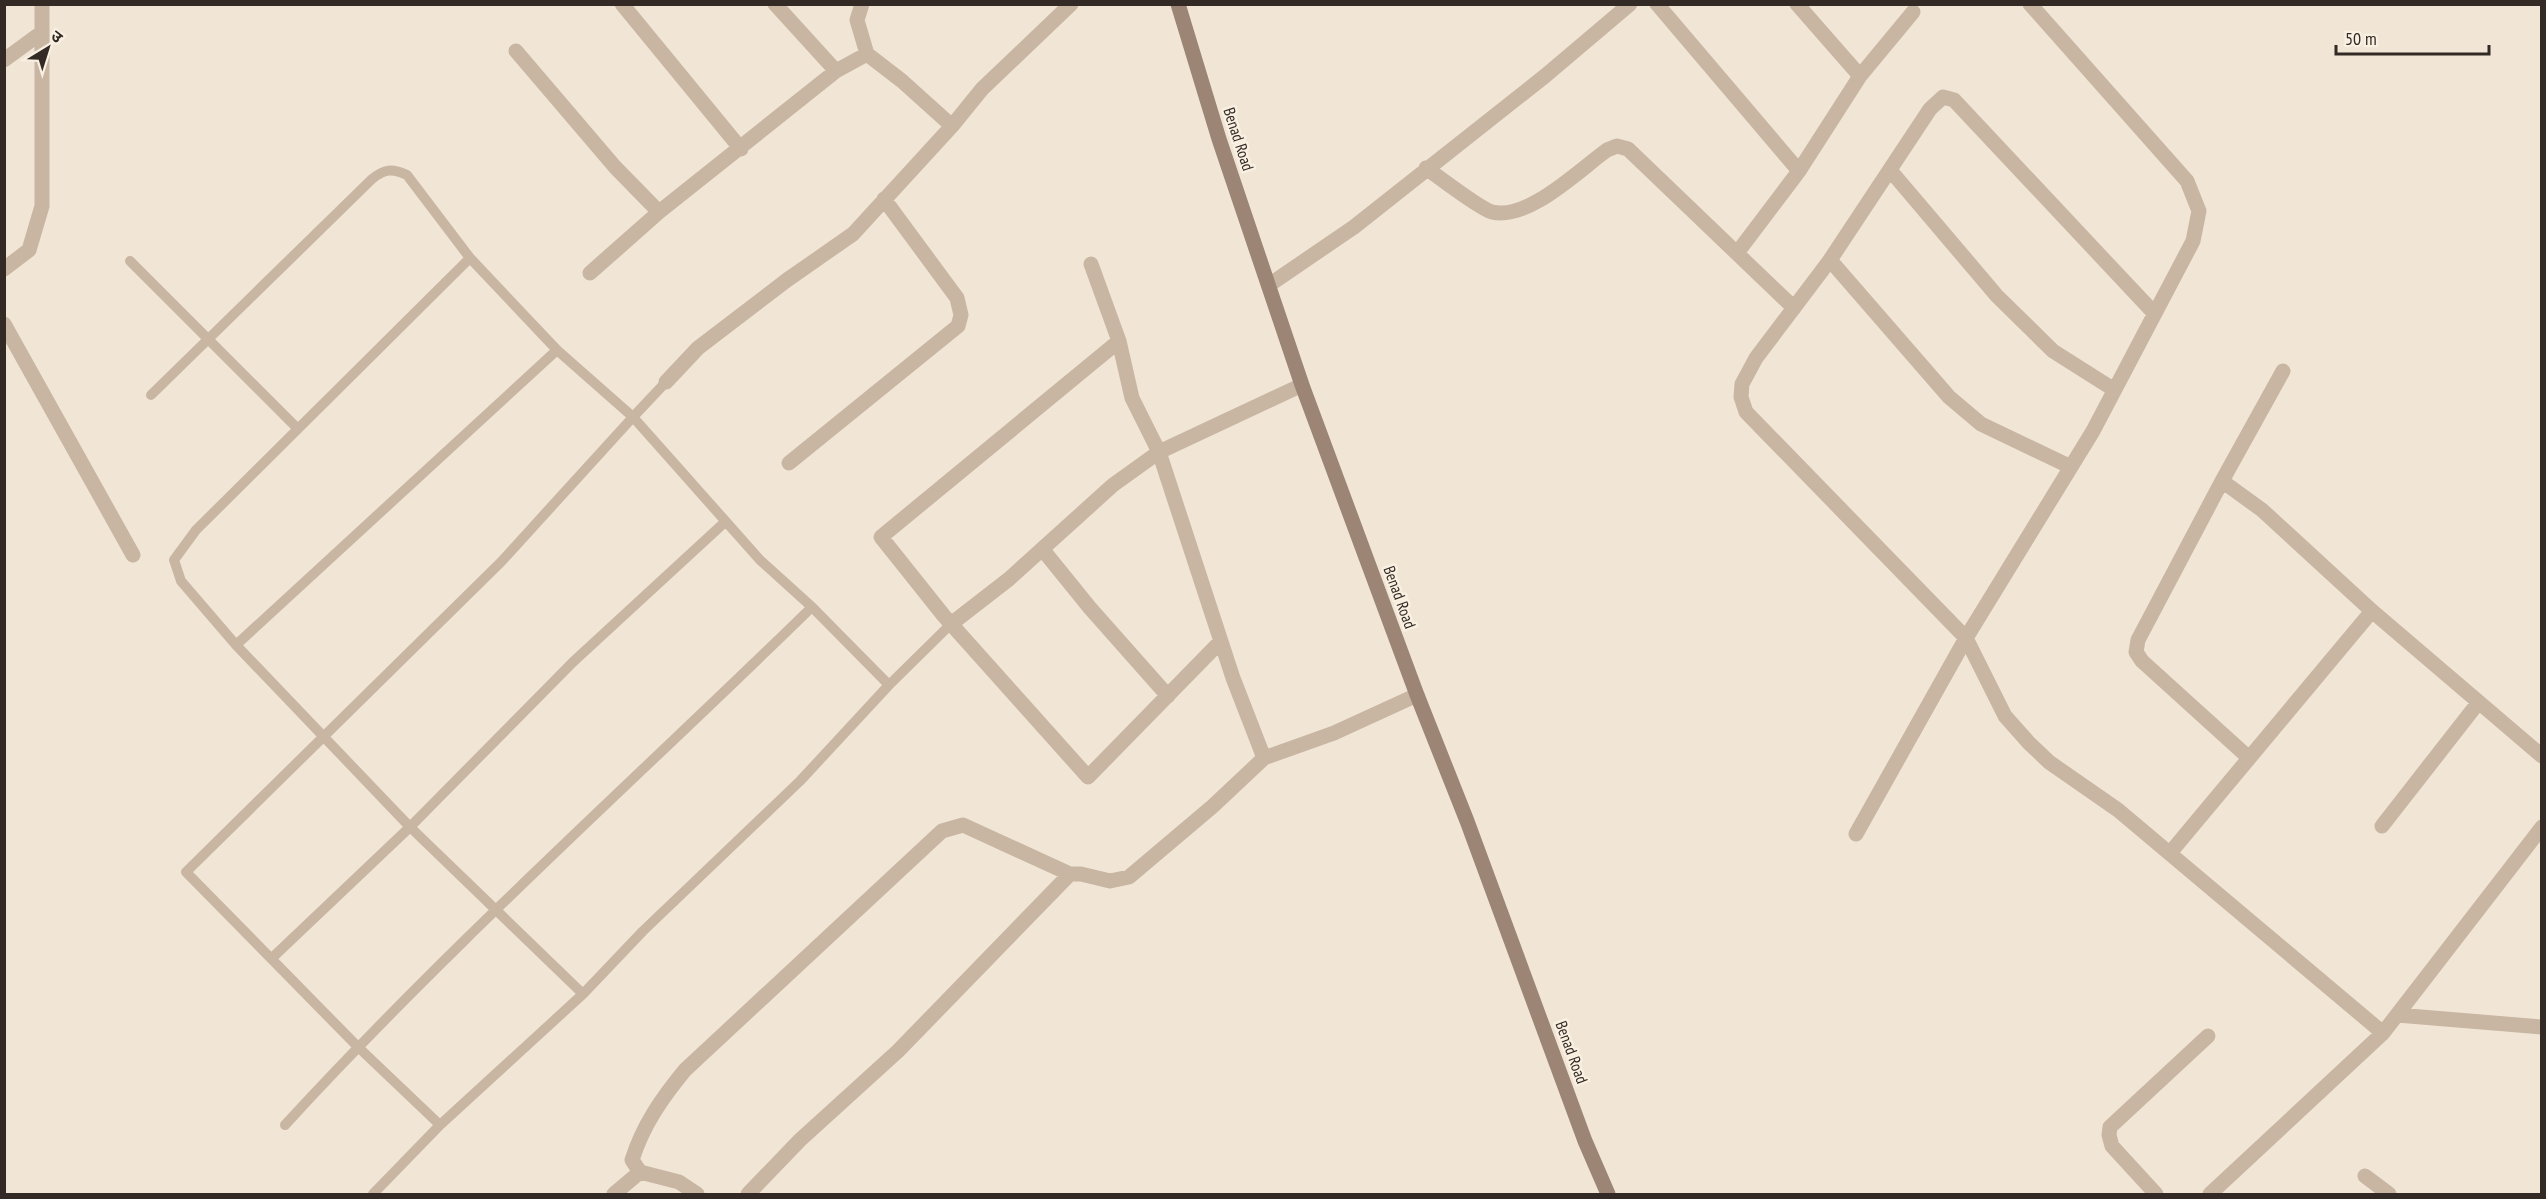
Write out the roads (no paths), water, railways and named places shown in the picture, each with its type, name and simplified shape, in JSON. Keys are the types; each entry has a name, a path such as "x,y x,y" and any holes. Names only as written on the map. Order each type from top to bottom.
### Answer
{"main road":[{"name":"Benad Road","path":"1178,4 1219,139 1302,385 1586,1141 1608,1194"}],"street":[{"path":"4,269 29,250 42,206 42,4"},
{"path":"622,4 741,148"},
{"path":"775,4 836,71"},
{"path":"862,4 856,20 867,54 902,81 952,126"},
{"path":"666,382 698,348 787,280 853,234 952,126 982,89 1071,4"},
{"path":"1269,285 1354,227 1545,76 1630,4"},
{"path":"1657,4 1799,171"},
{"path":"1797,4 1860,76"},
{"path":"1856,834 1966,638 2093,430 2193,241 2199,211 2187,181 2030,4"},
{"path":"1737,253 1799,171 1860,76 1913,12"},
{"path":"4,60 41,33"},
{"path":"516,51 615,167 659,212"},
{"path":"590,273 659,212 836,71 867,54"},
{"path":"2154,312 1954,100 1943,97 1935,102 1830,260 1756,358 1742,384 1741,397 1746,412 1966,638 2005,716 2029,743 2049,762 2118,810 2383,1033"},
{"path":"1426,168 1491,212 1512,212 1535,203 1607,150 1617,146 1628,149 1794,308"},
{"path":"1890,170 1997,296 2037,336 2053,351 2113,389"},
{"path":"789,463 958,326 961,315 957,298 884,199"},
{"path":"1830,260 1949,397 1981,424 2071,466"},
{"path":"1091,264 1119,341 1132,398 1159,452 1221,642 1264,758"},
{"path":"4,324 133,555"},
{"path":"1119,341 881,537 951,624 1088,777 1221,642"},
{"path":"2250,758 2142,661 2136,652 2139,640 2222,481 2283,371"},
{"path":"951,624 1009,579 1113,485 1159,452 1302,385"},
{"path":"2222,481 2262,510 2372,611 2541,756"},
{"path":"1043,549 1090,608 1168,696"},
{"path":"2170,854 2372,611"},
{"path":"697,1194 679,1182 640,1172 632,1160 638,1140 660,1101 685,1070 942,831 963,825 1070,874 1081,874 1110,881 1129,877 1214,806 1264,758 1334,733 1417,694"},
{"path":"2382,826 2478,703"},
{"path":"2210,1194 2383,1033 2541,827"},
{"path":"748,1194 800,1140 898,1051 1070,874"},
{"path":"2397,1015 2541,1027"},
{"path":"2156,1194 2112,1146 2109,1135 2110,1127 2208,1036"},
{"path":"614,1194 640,1172"},
{"path":"2366,1176 2389,1194"}],"lane":[{"path":"151,395 383,170 395,170 407,176 470,258 557,350 633,417 760,560 889,685"},
{"path":"470,258 196,530 174,560 181,581 236,645 325,735 410,827 583,994"},
{"path":"130,261 298,429"},
{"path":"236,645 557,350"},
{"path":"440,1125 357,1046 186,872 501,562 666,382"},
{"path":"272,958 410,827 573,662 725,522"},
{"path":"285,1125 357,1046 661,750 812,608"},
{"path":"373,1194 440,1125 583,994 651,923 800,781 889,685 951,624"}]}
